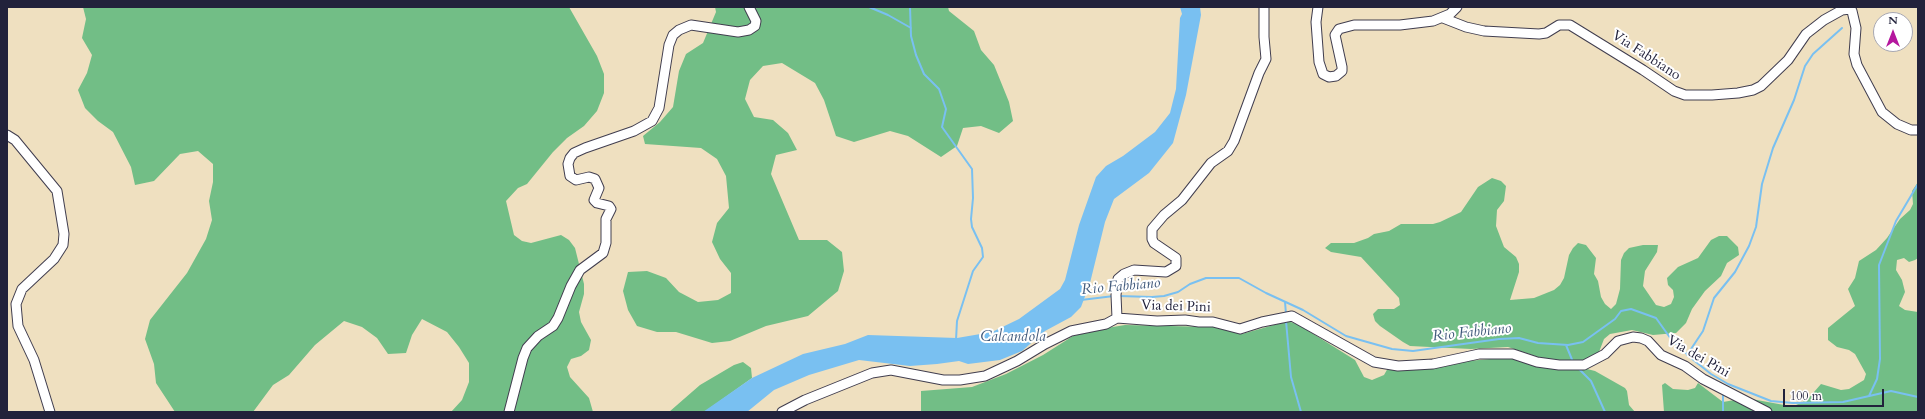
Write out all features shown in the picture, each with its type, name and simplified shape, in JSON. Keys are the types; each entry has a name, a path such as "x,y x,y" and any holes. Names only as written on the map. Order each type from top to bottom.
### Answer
{"street":[{"path":"509,412 527,348 538,336 553,326 580,270 603,253 606,243 606,219 611,209 609,206 597,203 594,200 599,188 595,179 589,177 576,180 570,176 568,164 570,158 574,153 585,148 634,131 652,121 659,108 669,44 673,35 679,30 691,25 738,32 749,30 755,26 756,21 749,7"},
{"path":"782,412 813,397 872,373 891,370 943,380 960,380 985,376 1017,361 1045,344 1071,331 1106,324 1117,317 1116,295 1118,279 1124,274 1134,270 1166,272 1176,266 1176,258 1154,243 1152,239 1152,229 1164,215 1182,200 1212,163 1228,151 1234,141 1259,73 1266,59 1264,7"},
{"path":"1318,7 1316,22 1319,62 1322,74 1329,77 1336,76 1342,71 1335,35 1336,32 1342,27 1354,25 1417,24 1443,18 1457,7"},
{"name":"Via Fabbiano","path":"1443,18 1466,27 1484,31 1546,34 1559,25 1570,25 1643,70 1674,92 1685,95 1712,95 1738,93 1753,90 1761,86 1788,60 1806,34 1824,20 1842,10 1850,9 1852,11 1856,28 1854,54 1857,65 1882,112 1897,124 1911,130 1918,130"},
{"path":"7,135 15,140 57,191 64,234 63,245 54,259 22,289 16,304 18,326 34,360 50,412"},
{"name":"Via dei Pini","path":"1117,317 1157,321 1185,320 1213,322 1240,329 1262,322 1292,316 1374,362 1398,366 1433,364 1479,354 1513,354 1537,362 1559,365 1584,365 1604,354 1618,341 1633,337 1641,338 1648,341 1661,355 1685,366 1703,379 1767,412"}],"green space":[{"path":"83,7 569,7 597,56 604,74 604,93 597,111 584,126 567,138 553,152 527,184 518,188 506,201 514,235 522,241 531,243 561,235 569,240 575,248 584,284 584,294 579,312 581,322 591,340 589,350 581,356 571,359 567,367 570,377 589,398 593,412 451,412 462,400 469,382 469,363 447,332 422,319 412,335 406,353 388,354 377,338 362,327 344,321 315,345 289,375 273,385 253,412 175,412 156,383 154,364 145,339 150,320 187,273 206,239 212,220 209,201 213,182 213,164 198,151 180,154 154,181 135,185 131,167 113,132 98,121 85,108 78,90 87,73 92,55 82,38 86,19"},
{"path":"715,7 948,7 949,11 974,31 981,50 994,65 1009,102 1013,121 999,133 981,126 963,128 957,146 941,157 908,136 890,131 854,142 836,136 824,100 815,83 782,63 763,66 750,80 745,99 754,117 773,120 788,133 797,150 776,155 771,174 799,240 827,240 842,252 844,271 838,291 808,316 766,326 730,341 712,343 676,332 657,332 637,326 628,310 623,291 628,272 647,271 666,278 679,292 698,302 718,300 731,293 731,273 720,259 712,242 717,223 729,208 726,176 717,159 701,148 645,144 643,136 660,122 673,107 679,71 686,54 703,43 716,12"},
{"path":"1492,178 1501,181 1506,186 1504,201 1497,210 1496,226 1504,247 1516,257 1519,264 1519,272 1510,300 1534,298 1554,290 1560,285 1564,278 1569,255 1578,243 1586,245 1596,258 1594,274 1598,281 1601,297 1605,304 1611,309 1616,304 1620,289 1621,260 1624,253 1629,248 1643,245 1658,245 1657,252 1645,271 1643,286 1656,305 1664,307 1671,304 1674,297 1673,290 1668,285 1667,278 1678,267 1698,258 1711,240 1719,236 1727,236 1738,247 1739,255 1727,263 1721,276 1705,291 1692,309 1686,323 1676,333 1653,335 1632,330 1610,334 1604,339 1599,352 1583,360 1569,361 1541,358 1508,347 1471,349 1410,346 1380,326 1375,321 1373,314 1378,309 1394,309 1400,305 1399,298 1361,257 1331,252 1325,248 1331,243 1354,243 1374,234 1389,231 1401,224 1433,224 1440,222 1461,212 1478,187"},
{"path":"1918,182 1918,258 1909,262 1904,258 1897,260 1896,270 1902,280 1905,292 1899,306 1905,310 1918,312 1918,412 1664,412 1662,385 1665,383 1673,389 1688,390 1695,388 1698,383 1723,402 1746,398 1784,405 1796,405 1807,400 1821,384 1841,390 1849,389 1864,380 1866,374 1855,354 1849,350 1837,347 1828,340 1828,328 1855,306 1848,289 1855,278 1859,261 1876,250 1887,238 1900,219 1910,210 1913,204 1912,191"},
{"path":"1288,321 1299,325 1355,360 1364,377 1372,380 1384,375 1388,368 1513,357 1535,365 1595,371 1625,388 1627,391 1629,405 1635,412 921,412 921,391 972,387 1006,374 1043,355 1073,336 1101,329 1125,325 1213,327 1242,334"},
{"path":"743,362 751,368 752,378 706,411 669,412 700,385 734,365"}],"water":[{"name":"Calcandola","path":"1180,7 1200,7 1201,15 1186,95 1173,143 1149,173 1114,199 1105,222 1090,283 1081,307 1071,317 1045,331 1022,351 1000,360 968,364 959,361 910,366 859,360 809,375 774,390 747,412 703,412 752,378 803,354 845,344 868,335 957,338 992,332 1019,319 1060,289 1065,280 1079,225 1096,177 1106,166 1123,156 1155,132 1170,113 1176,89 1180,18 1182,14"}],"waterway":[{"path":"869,7 888,15 911,28"},
{"path":"910,7 911,36 916,55 924,74 939,89 946,109 942,127 972,169 973,198 971,219 972,227 982,248 983,257 973,271 957,321 956,340"},
{"path":"1687,355 1703,331 1714,298 1735,272 1749,246 1756,227 1762,184 1773,148 1794,100 1805,66 1813,54 1842,28"},
{"path":"1869,396 1877,379 1880,359 1879,265 1896,221 1918,184"},
{"name":"Rio Fabbiano","path":"1119,296 1164,296 1178,292 1190,284 1206,278 1239,278 1266,293 1303,310 1346,336 1392,349 1413,351 1499,339 1519,338 1538,343 1568,345 1583,342 1615,319 1621,311 1631,309 1656,318 1671,339 1711,374 1728,384 1771,401 1793,403 1843,402 1891,391 1918,397"},
{"name":"Rio Fabbiano","path":"1081,300 1114,296"},
{"path":"1285,302 1286,314"},
{"path":"1286,321 1291,377 1301,412"},
{"path":"1566,345 1573,362"},
{"path":"1578,368 1591,381 1605,412"},
{"path":"1723,393 1723,412"}]}
